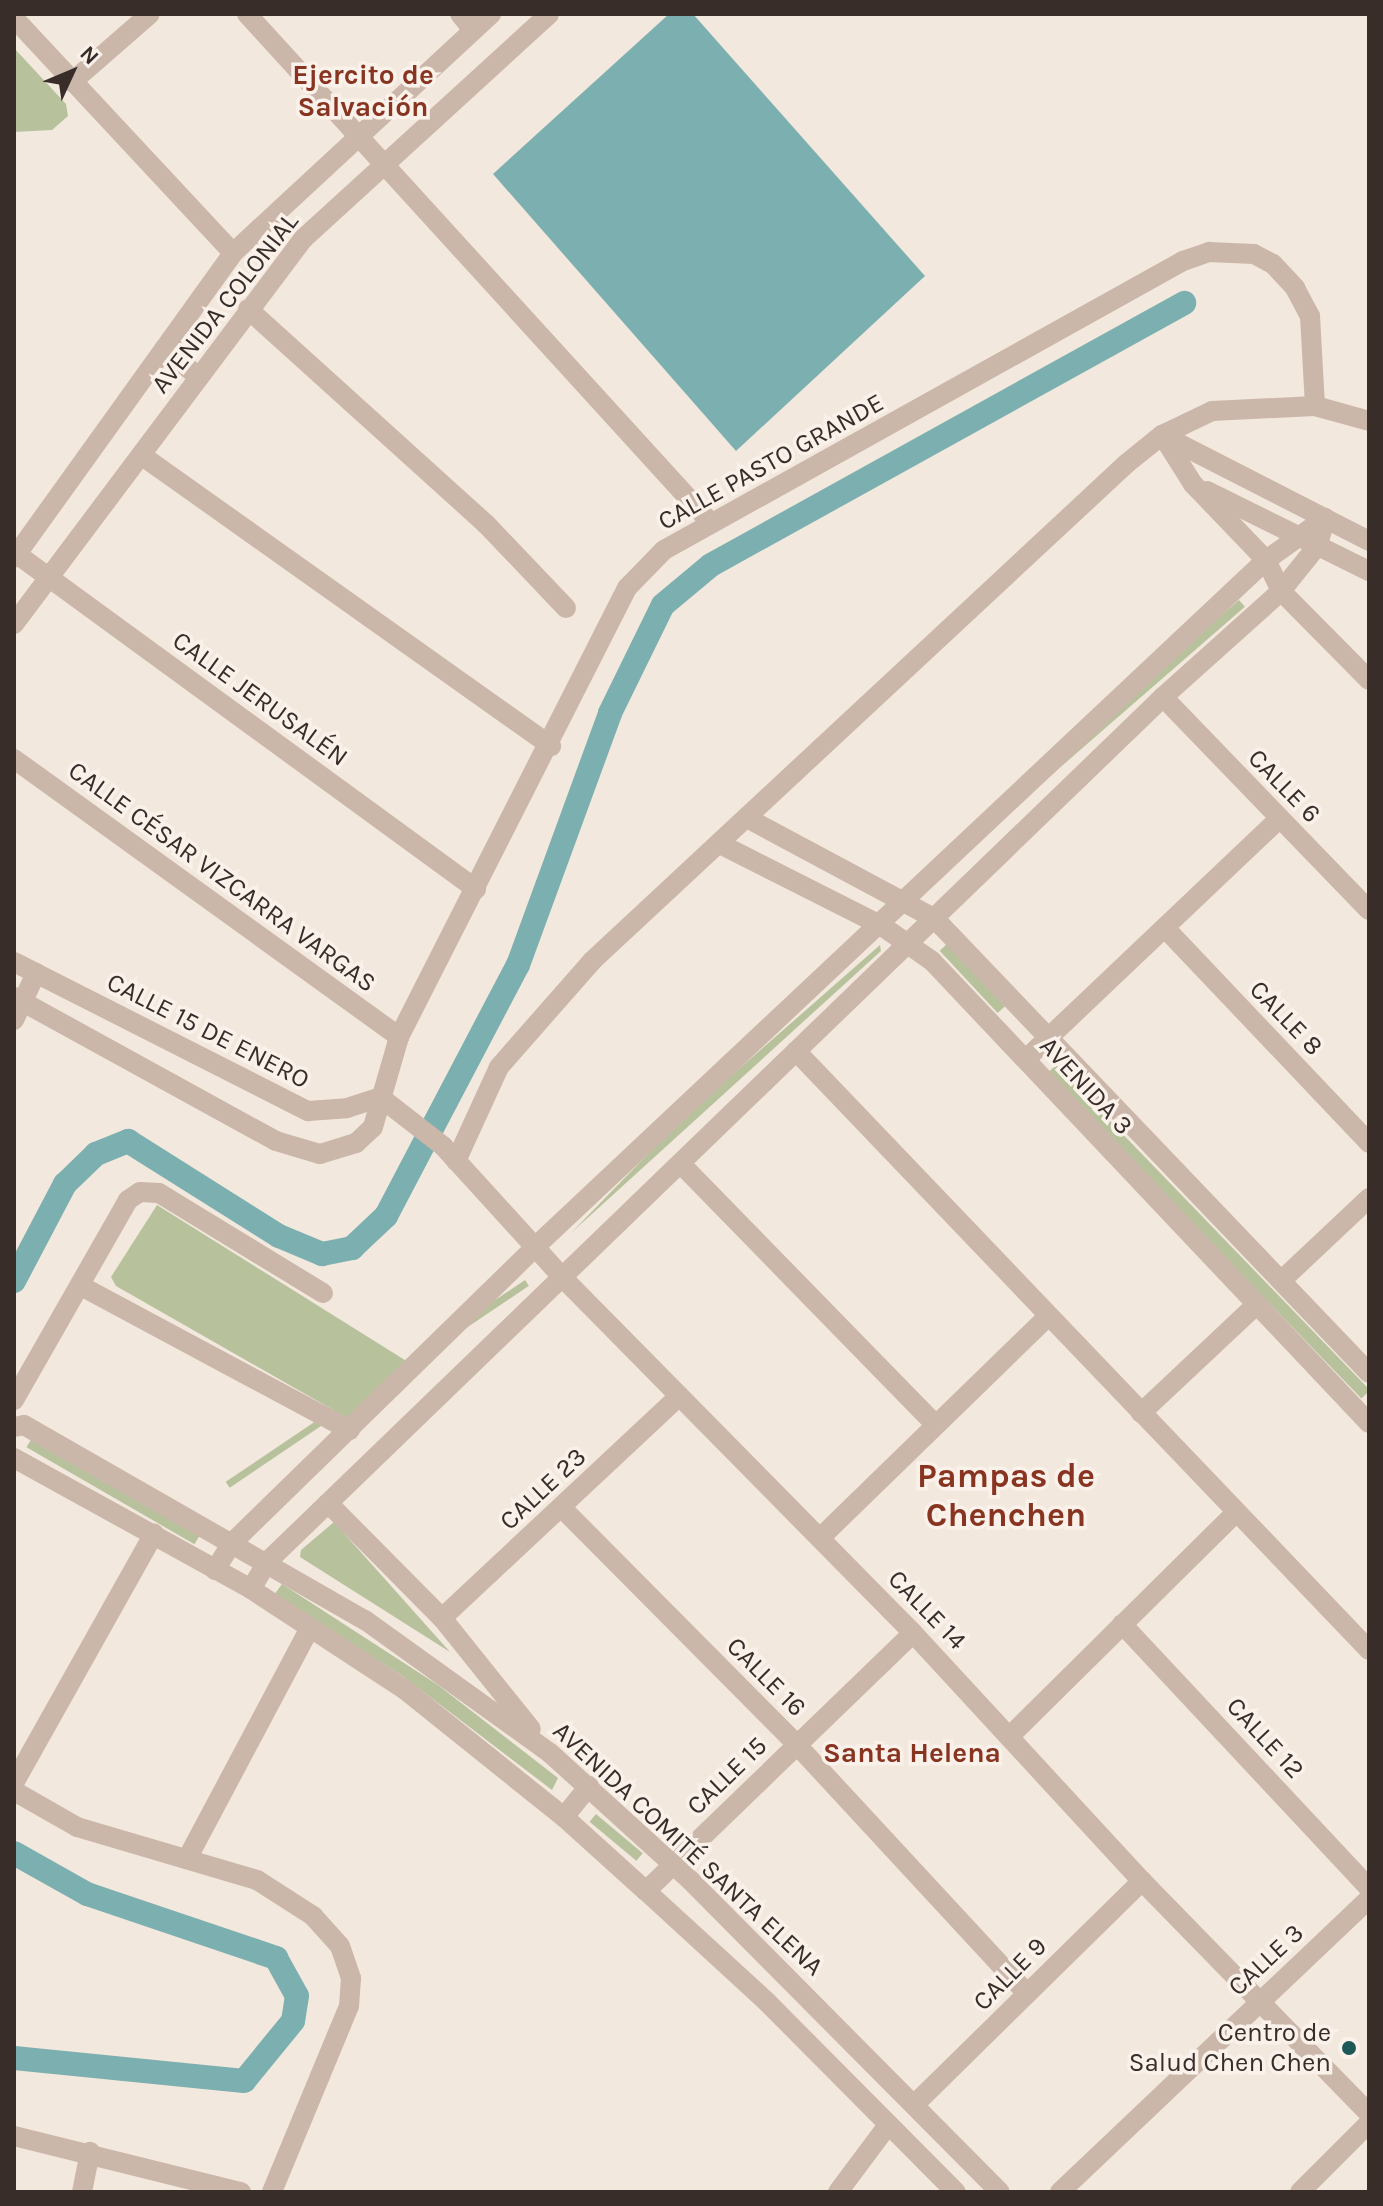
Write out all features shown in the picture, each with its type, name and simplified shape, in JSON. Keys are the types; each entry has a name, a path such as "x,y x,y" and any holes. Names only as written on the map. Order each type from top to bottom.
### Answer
{"street":[{"path":"72,82 150,14"},
{"path":"247,14 710,522"},
{"name":"AVENIDA COLONIAL","path":"15,555 233,253 357,135 466,22 491,14"},
{"name":"AVENIDA COLONIAL","path":"14,624 303,239 549,14"},
{"path":"14,18 233,253"},
{"name":"CALLE PASTO GRANDE","path":"380,1097 399,1037 551,746 627,588 664,550 1183,261 1209,252 1237,250 1273,264 1304,301 1313,346 1315,406"},
{"path":"248,309 486,524 566,608"},
{"path":"164,349 199,377"},
{"path":"449,1154 499,1067 531,1026 592,961 1162,435 1212,411 1315,406 1369,421"},
{"path":"1162,435 1193,484 1266,560 1281,591 1369,680"},
{"path":"1162,435 1369,541"},
{"path":"141,455 551,746"},
{"path":"1193,484 1369,571"},
{"path":"251,1589 267,1562 1163,697 1281,591 1325,518"},
{"path":"215,1570 232,1543 535,1247 908,902 1266,560 1309,541"},
{"name":"CALLE JERUSALÉN","path":"15,555 476,889"},
{"name":"CALLE 6","path":"1163,697 1369,910"},
{"name":"CALLE CÉSAR VIZCARRA VARGAS","path":"14,759 399,1037"},
{"name":"AVENIDA 3","path":"747,818 935,919 1051,1036 1369,1373"},
{"path":"1026,1059 1279,819"},
{"name":"AVENIDA 3","path":"720,844 911,943 1026,1059 1369,1423"},
{"name":"CALLE 8","path":"1166,929 1369,1143"},
{"name":"CALLE 15 DE ENERO","path":"14,962 308,1111 347,1108 380,1097"},
{"path":"36,973 17,1006 276,1141 320,1154 356,1143 373,1127 380,1097"},
{"path":"796,1051 1369,1650"},
{"name":"CALLE 14","path":"380,1097 415,1121 449,1154 562,1277 1011,1735 1142,1881 1369,2114"},
{"path":"681,1164 935,1424"},
{"path":"14,1400 128,1200 140,1192 159,1193 323,1293"},
{"path":"1282,1280 1369,1198"},
{"path":"81,1286 350,1430"},
{"path":"1141,1413 1257,1304"},
{"path":"820,1538 1048,1316"},
{"name":"CALLE 23","path":"442,1618 679,1396"},
{"name":"AVENIDA COMITÉ SANTA ELENA","path":"14,1427 24,1425 365,1620 550,1753 674,1864 916,2103 1000,2192"},
{"path":"14,1458 251,1589 404,1689 564,1817 646,1891 767,2002 956,2192"},
{"path":"328,1503 442,1618 550,1753"},
{"name":"CALLE 16","path":"562,1508 797,1745 1027,1993"},
{"path":"1011,1735 1236,1512"},
{"path":"14,1783 154,1534"},
{"name":"CALLE 12","path":"1122,1624 1369,1888"},
{"path":"187,1859 310,1628"},
{"name":"CALLE 15","path":"646,1891 913,1633"},
{"path":"564,1817 589,1786"},
{"path":"14,1791 77,1827 257,1880 313,1916 340,1946 351,1978 349,2006 272,2192"},
{"name":"CALLE 9","path":"916,2103 1142,1881"},
{"name":"CALLE 3","path":"1060,2192 1369,1899"},
{"path":"1300,2192 1369,2123"},
{"path":"838,2192 888,2125"},
{"path":"14,2136 90,2152 241,2192"},
{"path":"82,2192 90,2152"}],"green space":[{"path":"14,48 66,104 68,116 52,130 14,132"},
{"path":"1239,600 1245,607 938,874 932,867"},
{"path":"947,944 1005,1006 998,1013 940,951"},
{"path":"880,945 881,951 571,1233 683,1118"},
{"path":"1056,1065 1369,1389 1361,1398 1047,1073"},
{"path":"157,1205 408,1362 349,1419 116,1286 111,1277"},
{"path":"525,1280 529,1286 230,1488 226,1482"},
{"path":"33,1436 201,1533 195,1544 26,1447"},
{"path":"334,1522 450,1652 300,1557 301,1550"},
{"path":"282,1584 438,1685 558,1778 552,1790 404,1677 274,1595"},
{"path":"596,1814 643,1853 636,1861 590,1822"}],"water":[{"path":"669,14 693,14 925,276 736,451 493,174"}],"waterway":[{"path":"14,1281 65,1184 96,1154 128,1141 279,1236 322,1254 352,1248 386,1216 518,965 610,713 663,605 711,565 1184,303"},
{"path":"14,1853 87,1894 276,1958 297,1996 293,2021 244,2081 14,2058"}],"place":[{"name":"Centro de Salud Chen Chen","path":"1349,2048"}],"district":[{"name":"Ejercito de Salvación","path":"363,91"},
{"name":"Pampas de Chenchen","path":"1006,1496"},
{"name":"Santa Helena","path":"912,1753"}]}
